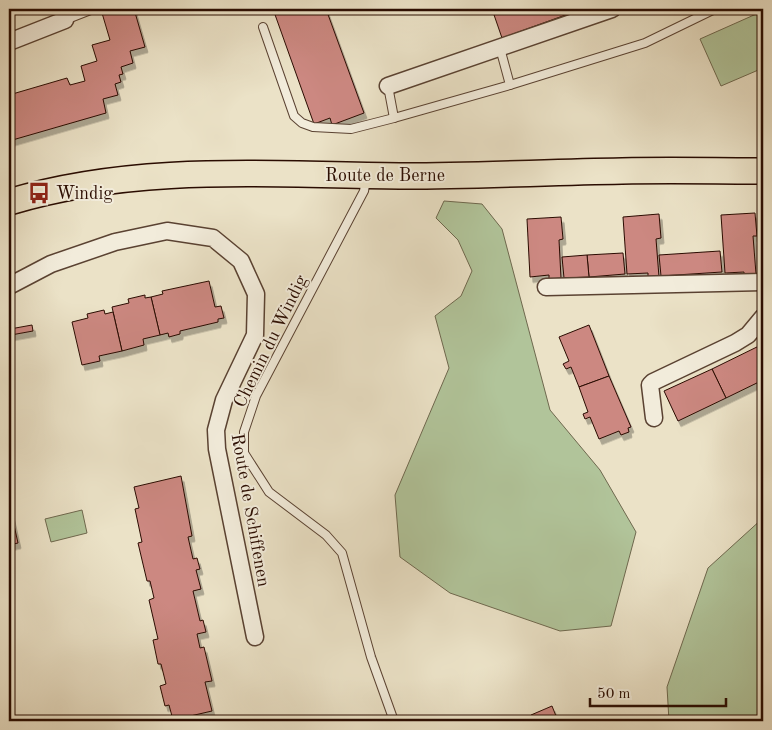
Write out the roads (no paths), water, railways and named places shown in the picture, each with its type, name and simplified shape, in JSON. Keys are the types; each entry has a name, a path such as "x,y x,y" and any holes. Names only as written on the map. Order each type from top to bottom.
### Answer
{"main road":[{"name":"Route de Berne","path":"9,202 53,190 113,179 166,175 231,173 367,175 763,171"}],"street":[{"path":"388,86 612,9"},
{"path":"9,42 65,20"},
{"name":"Route de Schiffenen","path":"9,286 51,264 115,242 167,232 213,238 241,261 256,294 255,335 224,400 216,430 217,449 255,637"},
{"path":"546,287 763,282"},
{"path":"654,418 650,386 653,382 735,343 748,335 763,317"}],"lane":[{"path":"65,20 93,9"},
{"path":"263,27 294,116 302,123 313,128 351,129 510,86 645,43 716,9"},
{"path":"500,48 510,86"},
{"path":"388,86 394,118"},
{"name":"Chemin du Windig","path":"367,175 364,191 256,396 244,432 244,453 269,492 326,535 342,553 380,687 394,721"}],"place":[{"name":"Windig","path":"39,193"}]}
